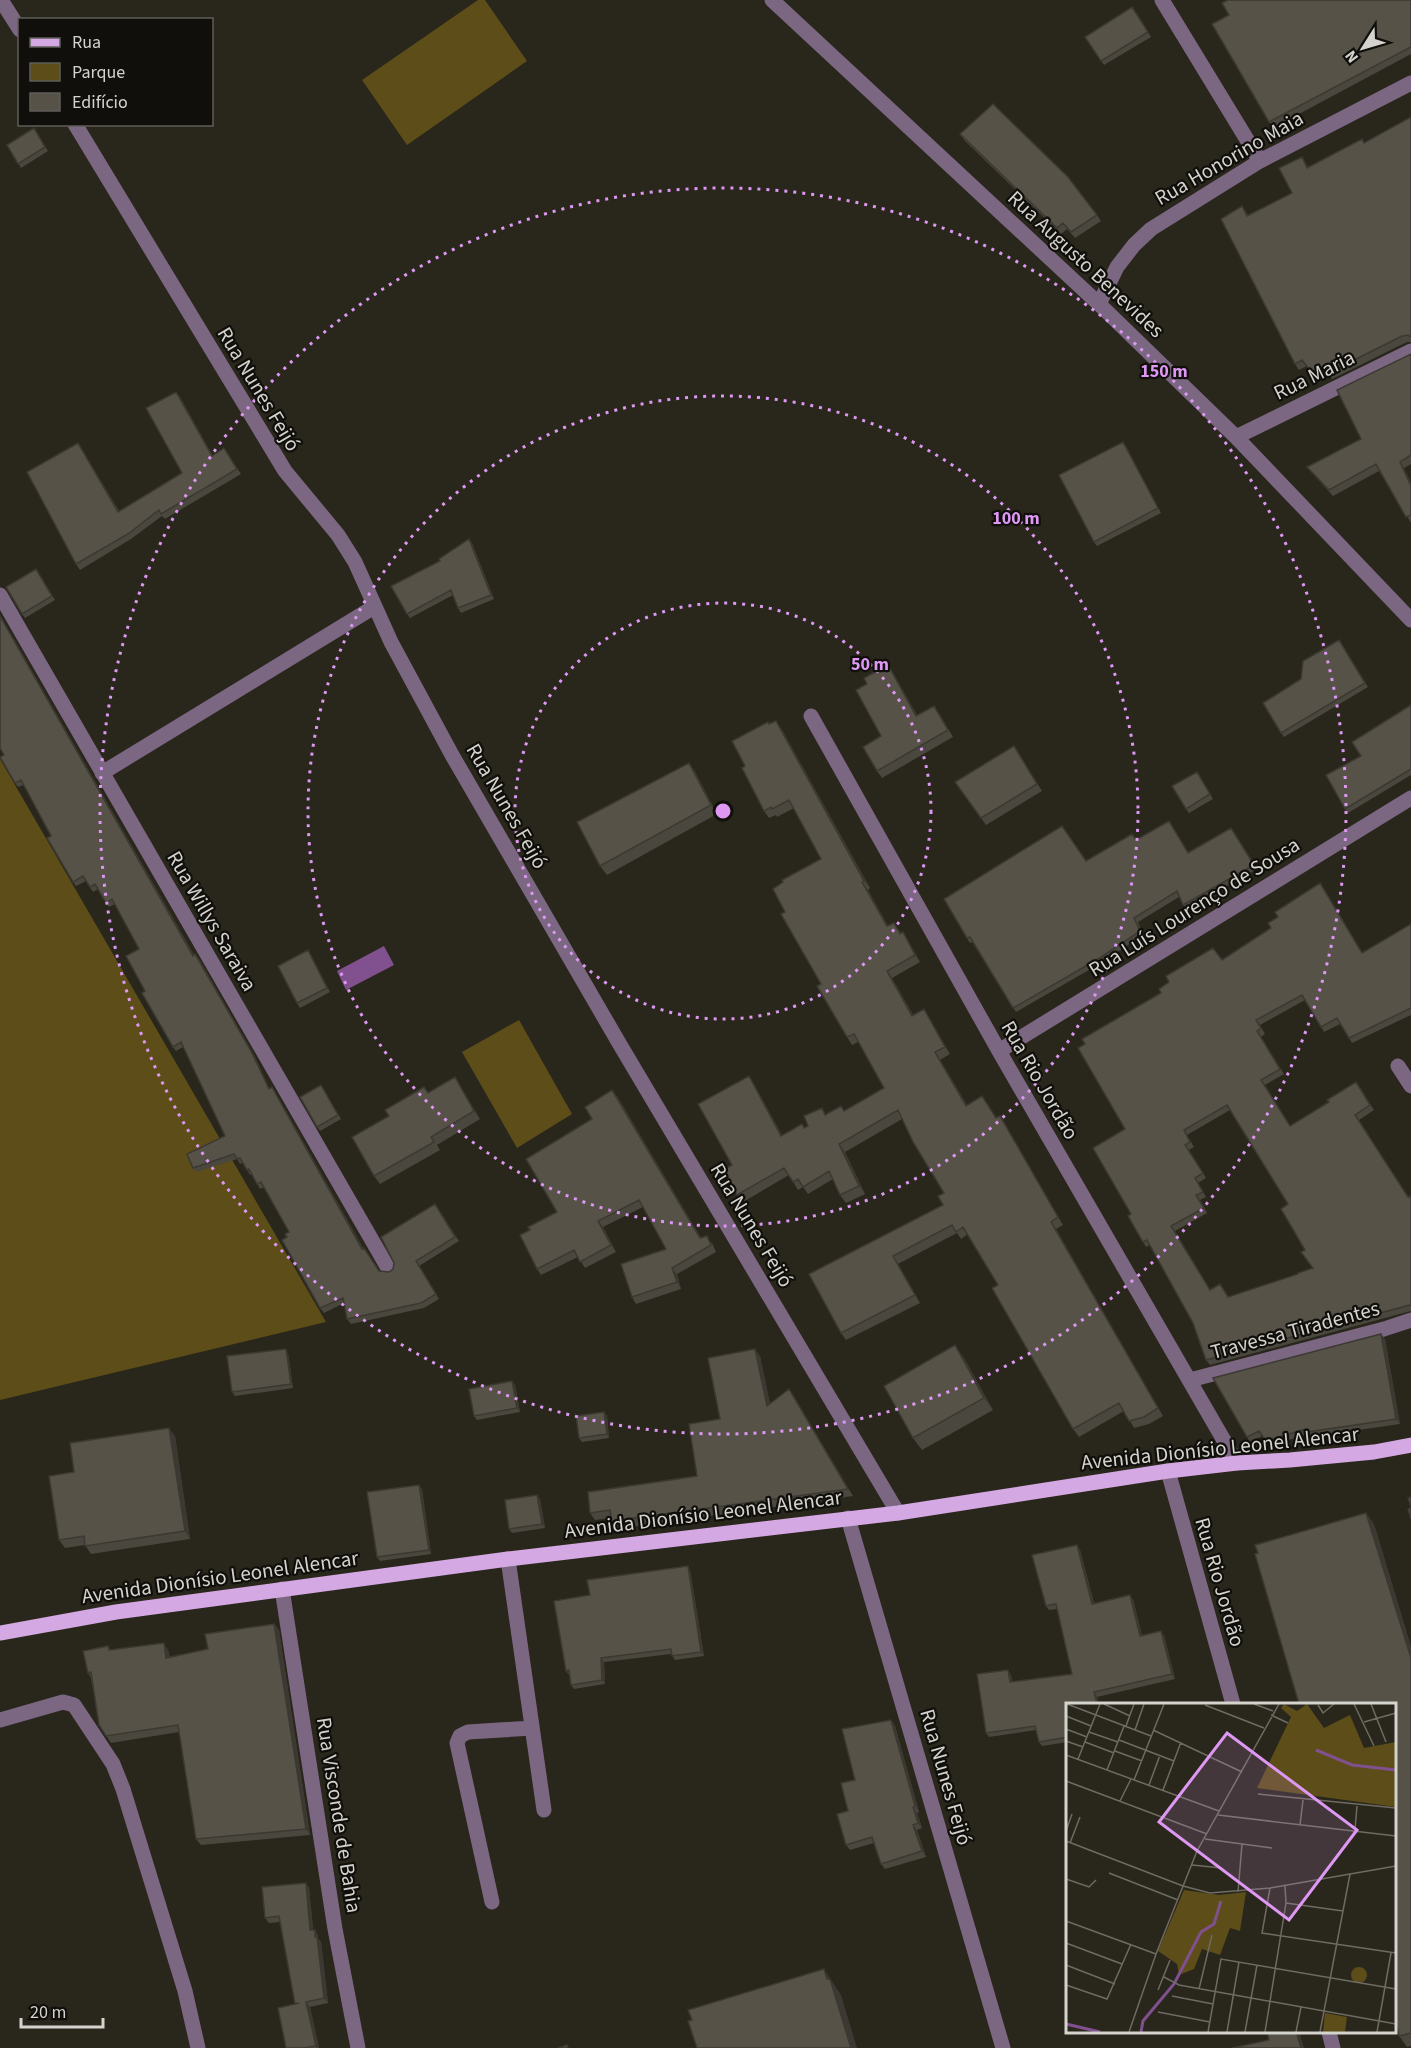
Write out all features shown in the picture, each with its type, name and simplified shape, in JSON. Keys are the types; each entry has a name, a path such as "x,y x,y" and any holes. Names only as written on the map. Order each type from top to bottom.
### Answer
{"main road":[{"name":"Avenida Dionísio Leonel Alencar","path":"0,1633 116,1612 508,1558 898,1513 1168,1471 1374,1452 1411,1445"}],"street":[{"path":"0,0 5,17 18,28"},
{"name":"Rua Augusto Benevides","path":"772,0 1099,303 1236,437 1411,620"},
{"path":"1162,0 1260,160"},
{"name":"Rua Honorino Maia","path":"1099,303 1117,267 1134,245 1151,229 1260,160 1411,83"},
{"name":"Rua Nunes Feijó","path":"76,126 285,471 338,534 355,562 374,608 431,718 618,1043 898,1513"},
{"name":"Rua Maria","path":"1236,437 1411,351"},
{"name":"Rua Willys Saraiva","path":"0,595 388,1268"},
{"path":"102,772 374,608"},
{"name":"Rua Rio Jordão","path":"811,716 999,1051 1237,1463"},
{"name":"Rua Luís Lourenço de Sousa","path":"999,1051 1411,798"},
{"path":"1398,1066 1411,1086"},
{"name":"Travessa Tiradentes","path":"1190,1380 1411,1320"},
{"name":"Rua Rio Jordão","path":"1168,1471 1233,1703"},
{"name":"Rua Nunes Feijó","path":"848,1518 1003,2048"},
{"path":"508,1558 544,1810"},
{"name":"Rua Visconde de Bahia","path":"282,1589 335,1929 358,2048"},
{"path":"0,1720 63,1702 74,1705 113,1764 123,1789 185,1991 198,2048"},
{"path":"492,1902 457,1743 460,1736 468,1732 532,1728"},
{"path":"1330,2033 1334,2048"}],"green space":[{"path":"478,0 485,0 527,61 407,145 362,80"},
{"path":"0,759 326,1322 0,1400"},
{"path":"519,1020 572,1114 517,1148 462,1052"}],"shaded area":[{"path":"384,946 394,965 346,990 337,971"}],"building":[{"path":"1228,0 1411,0 1411,47 1269,122 1212,24 1229,15 1222,3"},
{"path":"1132,7 1148,32 1101,61 1085,37"},
{"path":"993,104 1068,177 1097,215 1071,232 1063,223 1057,228 960,134"},
{"path":"1411,117 1411,337 1402,336 1328,373 1325,368 1313,374 1302,360 1295,364 1221,219 1242,206 1247,216 1292,193 1279,168 1302,157 1307,168 1362,139 1364,143"},
{"path":"34,128 45,147 18,164 7,145"},
{"path":"1411,354 1411,455 1400,462 1411,486 1411,515 1406,517 1376,464 1329,490 1307,467 1361,439 1337,390"},
{"path":"176,392 212,456 224,448 237,469 161,514 159,510 128,534 76,564 27,472 78,443 118,512 182,473 146,408"},
{"path":"1123,442 1158,508 1094,542 1059,475"},
{"path":"469,539 491,595 458,608 451,590 407,614 391,586 440,561 439,559"},
{"path":"36,569 52,596 22,614 6,587"},
{"path":"0,616 193,956 195,954 251,1051 269,1089 272,1087 362,1249 364,1248 379,1271 389,1272 393,1269 394,1263 381,1237 435,1204 455,1237 416,1261 436,1294 421,1303 347,1319 343,1298 320,1308 282,1240 289,1232 261,1182 257,1184 240,1158 237,1159 234,1154 193,1168 187,1154 225,1136 181,1042 173,1047 142,993 145,991 126,956 139,949 112,899 106,903 95,884 90,887 83,876 73,882 47,838 51,836 21,780 15,783 0,757 4,755 0,748"},
{"path":"1339,640 1365,683 1281,733 1263,703 1301,679 1303,661"},
{"path":"888,665 916,716 934,706 948,730 877,771 863,747 881,736 856,690 867,684 864,678"},
{"path":"1411,705 1411,769 1345,809 1326,775 1361,756 1352,742"},
{"path":"776,721 887,926 894,923 900,934 903,932 915,955 887,971 912,1016 924,1009 945,1047 935,1052 966,1106 982,1096 996,1118 1000,1116 1058,1217 1051,1222 1158,1408 1144,1417 1129,1421 1119,1403 1073,1429 992,1288 998,1285 963,1227 956,1232 952,1225 893,1256 915,1295 841,1333 809,1274 943,1205 938,1196 944,1193 913,1142 898,1110 839,1144 859,1186 840,1195 829,1171 803,1187 798,1179 793,1182 784,1168 737,1195 723,1170 732,1165 698,1104 749,1076 781,1136 802,1124 804,1128 808,1126 804,1116 822,1108 825,1115 841,1106 844,1111 884,1088 854,1034 847,1037 817,986 821,984 781,914 785,912 773,889 783,882 782,880 821,859 789,800 764,811 742,768 745,766 732,741 768,722 769,724"},
{"path":"1014,746 1037,784 981,818 955,782"},
{"path":"689,763 711,805 600,866 577,822"},
{"path":"1197,772 1210,794 1186,809 1172,786"},
{"path":"1169,821 1188,853 1231,828 1254,865 1183,905 1177,891 1134,918 1140,931 1098,959 1013,1008 944,899 1062,826 1086,861 1132,834 1136,840"},
{"path":"1320,883 1362,953 1411,924 1411,1008 1349,1038 1337,1018 1321,1027 1302,995 1256,1020 1261,1028 1257,1031 1280,1069 1261,1080 1290,1126 1356,1082 1370,1105 1355,1115 1411,1199 1411,1307 1410,1305 1206,1360 1193,1323 1147,1240 1143,1242 1128,1216 1131,1214 1093,1148 1125,1129 1078,1048 1085,1044 1082,1039 1161,993 1159,989 1169,982 1166,976 1213,948 1222,960 1271,928 1268,923 1278,917 1275,912","holes":["1227,1105 1288,1204 1281,1209 1305,1250 1301,1252 1313,1268 1228,1297 1220,1284 1210,1290 1171,1226 1204,1208 1196,1195 1203,1192 1195,1178 1203,1173 1185,1145 1190,1142 1184,1130"]},
{"path":"308,950 327,988 297,1003 278,966"},
{"path":"455,1077 474,1111 431,1137 434,1142 374,1176 352,1137 389,1116 385,1110 424,1087 428,1093"},
{"path":"321,1085 338,1115 317,1127 300,1097"},
{"path":"612,1090 700,1238 707,1236 711,1245 672,1268 677,1282 632,1297 621,1264 666,1249 639,1200 598,1221 611,1245 580,1262 574,1250 537,1269 520,1235 530,1230 528,1227 557,1212 526,1159 592,1119 585,1107"},
{"path":"1381,1334 1396,1419 1307,1432 1306,1429 1266,1441 1259,1431 1247,1437 1213,1378"},
{"path":"955,1345 984,1398 913,1438 884,1386"},
{"path":"286,1349 291,1384 232,1392 227,1356"},
{"path":"755,1349 767,1406 789,1389 848,1489 612,1521 610,1510 590,1513 588,1492 697,1476 689,1424 720,1419 708,1358"},
{"path":"512,1381 517,1408 474,1416 469,1389"},
{"path":"604,1412 607,1434 579,1438 576,1416"},
{"path":"169,1428 185,1531 85,1546 84,1536 59,1540 49,1476 74,1472 70,1443"},
{"path":"419,1485 429,1550 377,1557 367,1492"},
{"path":"537,1495 542,1524 509,1529 505,1500"},
{"path":"1366,1513 1411,1658 1411,2033 1399,2036 1396,2028 1396,1703 1299,1703 1255,1554 1258,1553 1255,1545"},
{"path":"1077,1545 1092,1604 1130,1595 1140,1636 1161,1631 1172,1674 1094,1692 1097,1703 1066,1703 1066,1737 1039,1742 1035,1726 986,1733 977,1674 1008,1670 1010,1682 1072,1674 1056,1604 1046,1606 1032,1555"},
{"path":"688,1566 701,1652 672,1656 671,1649 601,1658 602,1680 571,1685 569,1670 566,1671 554,1601 590,1595 587,1580"},
{"path":"274,1624 306,1829 196,1839 178,1725 106,1736 99,1725 91,1672 88,1673 83,1651 108,1646 109,1650 164,1643 166,1658 208,1649 205,1634"},
{"path":"891,1720 915,1806 913,1807 918,1823 913,1825 922,1851 881,1864 872,1837 846,1845 837,1814 848,1811 841,1783 855,1780 842,1729"},
{"path":"306,1883 310,1930 315,1930 315,1937 317,1937 324,1998 306,2002 316,2046 286,2048 278,2008 295,2004 279,1916 265,1918 262,1887"},
{"path":"824,1969 827,1979 830,1979 851,2048 697,2048 688,2021 692,2020 688,2010"},
{"path":"1267,2033 1297,2033 1301,2048 1232,2048 1269,2040"}]}
